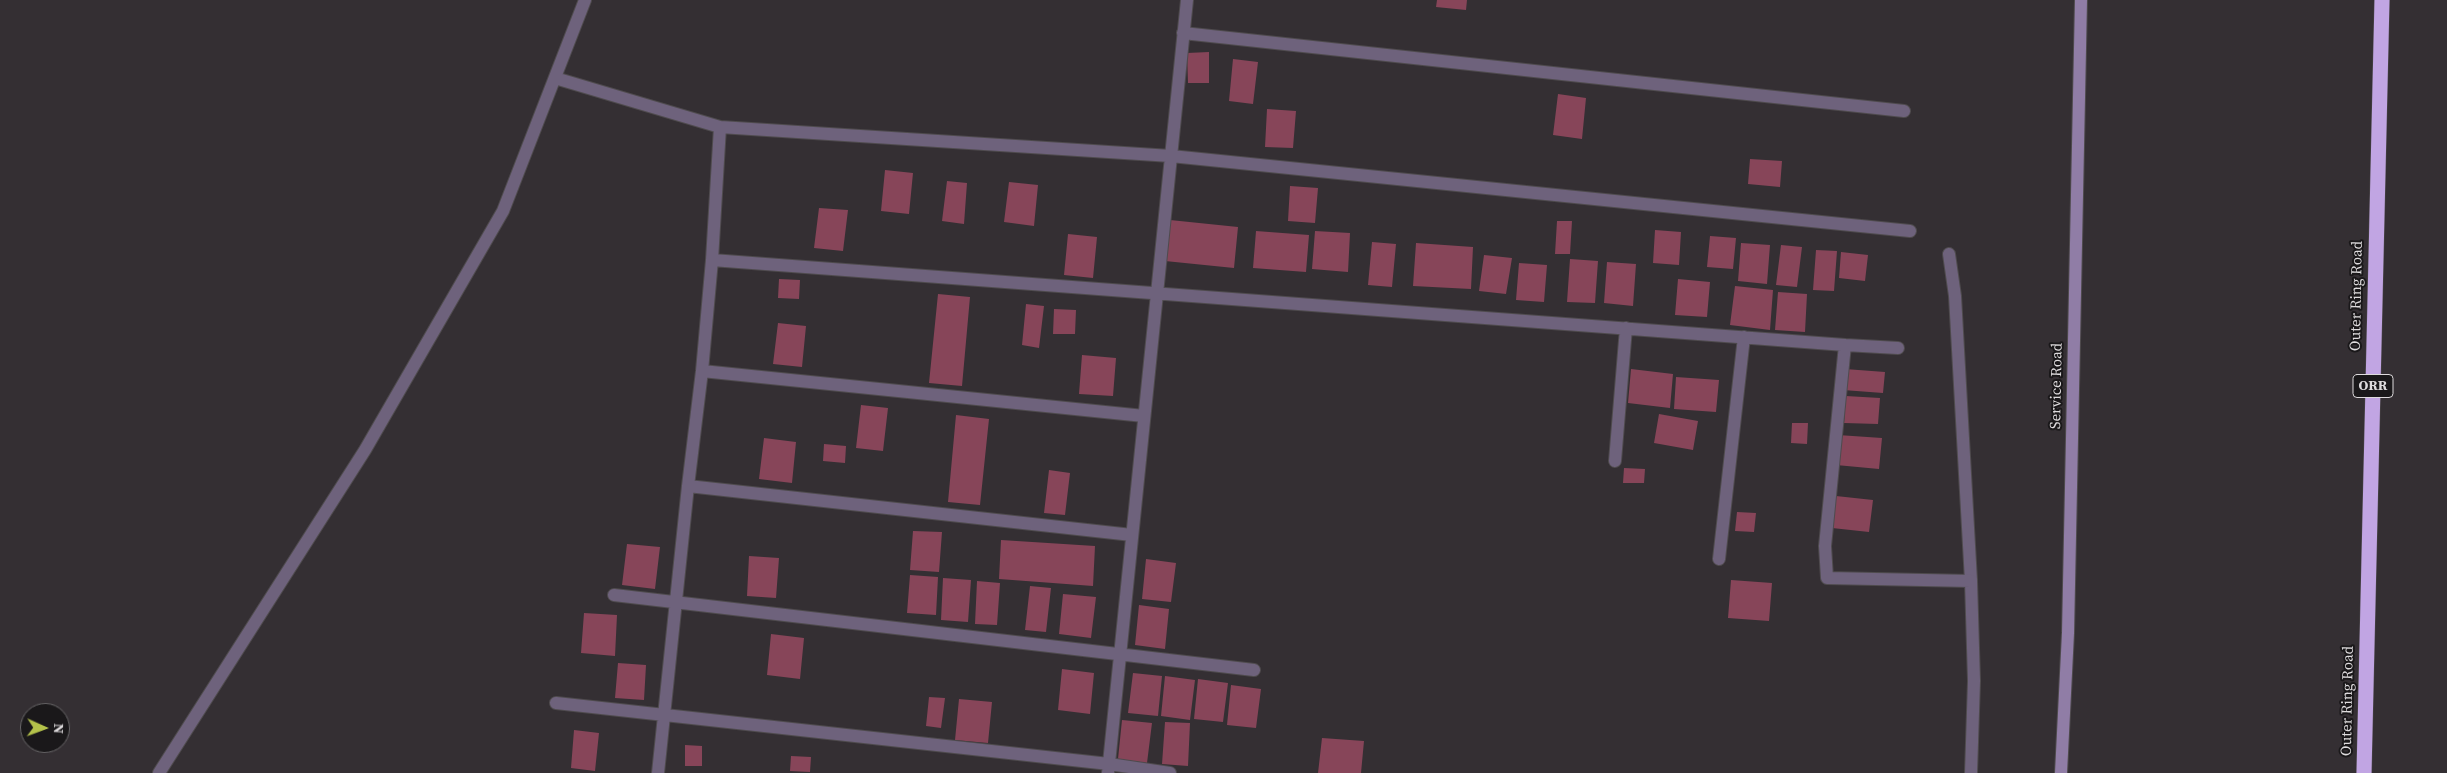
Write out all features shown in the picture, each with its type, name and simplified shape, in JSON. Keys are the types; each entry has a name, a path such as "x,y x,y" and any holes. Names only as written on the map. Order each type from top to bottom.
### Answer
{"highway":[{"name":"Outer Ring Road","path":"2364,773 2382,0"}],"main road":[{"name":"Service Road","path":"2060,773 2068,633 2081,0"}],"street":[{"path":"160,773 365,450 503,211 585,0"},
{"path":"1108,768 1187,0"},
{"path":"1183,33 1904,111"},
{"path":"555,78 720,127 1171,156 1910,231"},
{"path":"658,773 702,371 712,260 720,127"},
{"path":"1949,254 1955,296 1971,581 1974,681 1971,773"},
{"path":"712,260 1898,348"},
{"path":"1615,461 1626,328"},
{"path":"1719,560 1744,337"},
{"path":"1844,345 1825,546 1826,578 1971,581"},
{"path":"702,371 1144,416"},
{"path":"688,486 1132,535"},
{"path":"614,595 1254,670"},
{"path":"556,703 665,714 1108,768 1170,773"}],"building":[{"path":"1437,0 1467,0 1466,10 1436,7"},
{"path":"1209,52 1209,83 1188,83 1187,53"},
{"path":"1233,59 1258,62 1253,104 1229,101"},
{"path":"1558,94 1586,98 1582,139 1553,135"},
{"path":"1267,109 1296,111 1293,148 1265,147"},
{"path":"1750,159 1782,161 1780,187 1748,184"},
{"path":"885,170 913,173 909,214 881,211"},
{"path":"947,181 967,183 964,224 942,221"},
{"path":"1009,182 1038,185 1034,226 1004,222"},
{"path":"1290,186 1318,188 1315,223 1288,221"},
{"path":"819,208 848,210 843,251 814,248"},
{"path":"1170,220 1238,227 1234,268 1165,261"},
{"path":"1557,221 1572,221 1570,254 1555,254"},
{"path":"1655,230 1681,232 1679,265 1653,263"},
{"path":"1256,231 1309,235 1306,272 1253,268"},
{"path":"1315,231 1350,233 1348,272 1312,269"},
{"path":"1068,234 1097,237 1093,278 1064,275"},
{"path":"1710,236 1736,238 1733,269 1707,267"},
{"path":"1372,242 1396,244 1392,287 1368,285"},
{"path":"1416,243 1473,247 1471,289 1413,286"},
{"path":"1741,243 1770,245 1767,284 1738,281"},
{"path":"1781,245 1802,247 1797,287 1776,285"},
{"path":"1816,250 1837,251 1834,291 1813,290"},
{"path":"1841,252 1868,255 1865,281 1839,278"},
{"path":"1484,255 1512,258 1506,294 1479,291"},
{"path":"1570,259 1598,261 1595,303 1567,302"},
{"path":"1607,262 1636,264 1633,306 1604,303"},
{"path":"1519,263 1547,265 1544,302 1516,300"},
{"path":"779,279 800,280 799,299 778,298"},
{"path":"1678,279 1710,282 1707,317 1675,315"},
{"path":"1735,286 1773,290 1770,330 1730,325"},
{"path":"1778,292 1807,294 1805,332 1775,330"},
{"path":"938,294 970,297 962,386 929,383"},
{"path":"1026,304 1044,306 1039,348 1022,345"},
{"path":"1054,309 1076,310 1075,334 1053,334"},
{"path":"778,323 806,326 802,367 773,364"},
{"path":"1082,355 1116,358 1113,396 1079,394"},
{"path":"1631,369 1673,374 1670,408 1628,403"},
{"path":"1845,369 1885,372 1883,393 1843,390"},
{"path":"1676,377 1719,380 1716,412 1674,409"},
{"path":"1846,396 1880,398 1878,424 1844,423"},
{"path":"861,405 888,408 883,451 856,448"},
{"path":"1659,414 1698,421 1693,450 1654,443"},
{"path":"956,415 989,419 980,505 948,502"},
{"path":"1792,423 1808,423 1807,444 1791,443"},
{"path":"1838,435 1882,438 1879,469 1836,465"},
{"path":"764,438 796,442 792,483 759,479"},
{"path":"824,444 846,446 845,463 823,461"},
{"path":"1624,468 1645,469 1644,483 1623,483"},
{"path":"1049,470 1070,473 1065,515 1044,513"},
{"path":"1836,496 1873,500 1869,532 1832,528"},
{"path":"1737,512 1756,513 1754,532 1735,531"},
{"path":"913,531 942,532 939,572 910,570"},
{"path":"1001,540 1095,546 1093,586 999,579"},
{"path":"627,544 660,547 655,589 622,585"},
{"path":"749,556 779,558 776,598 747,596"},
{"path":"1146,559 1176,563 1171,602 1142,599"},
{"path":"910,575 938,577 936,615 907,613"},
{"path":"943,578 971,580 968,622 941,620"},
{"path":"1731,580 1772,583 1769,621 1728,618"},
{"path":"977,581 1000,583 997,625 975,624"},
{"path":"1030,586 1051,588 1046,632 1025,630"},
{"path":"1063,594 1096,597 1091,638 1059,634"},
{"path":"1139,605 1169,609 1165,649 1135,645"},
{"path":"584,613 617,615 615,656 581,653"},
{"path":"771,634 804,638 800,679 767,675"},
{"path":"618,663 646,665 644,700 615,698"},
{"path":"1062,669 1094,673 1090,714 1058,710"},
{"path":"1133,673 1162,676 1158,716 1128,713"},
{"path":"1165,676 1195,680 1190,720 1161,716"},
{"path":"1198,679 1228,683 1223,722 1194,719"},
{"path":"1231,685 1261,689 1256,728 1227,725"},
{"path":"929,697 945,698 941,728 926,726"},
{"path":"959,699 992,702 988,743 955,740"},
{"path":"1122,720 1152,723 1147,763 1118,759"},
{"path":"1165,722 1190,723 1188,766 1162,764"},
{"path":"574,730 599,733 595,771 571,768"},
{"path":"1322,738 1364,741 1361,773 1318,773"},
{"path":"685,745 702,746 702,766 685,766"},
{"path":"791,756 811,757 810,772 790,771"}]}
